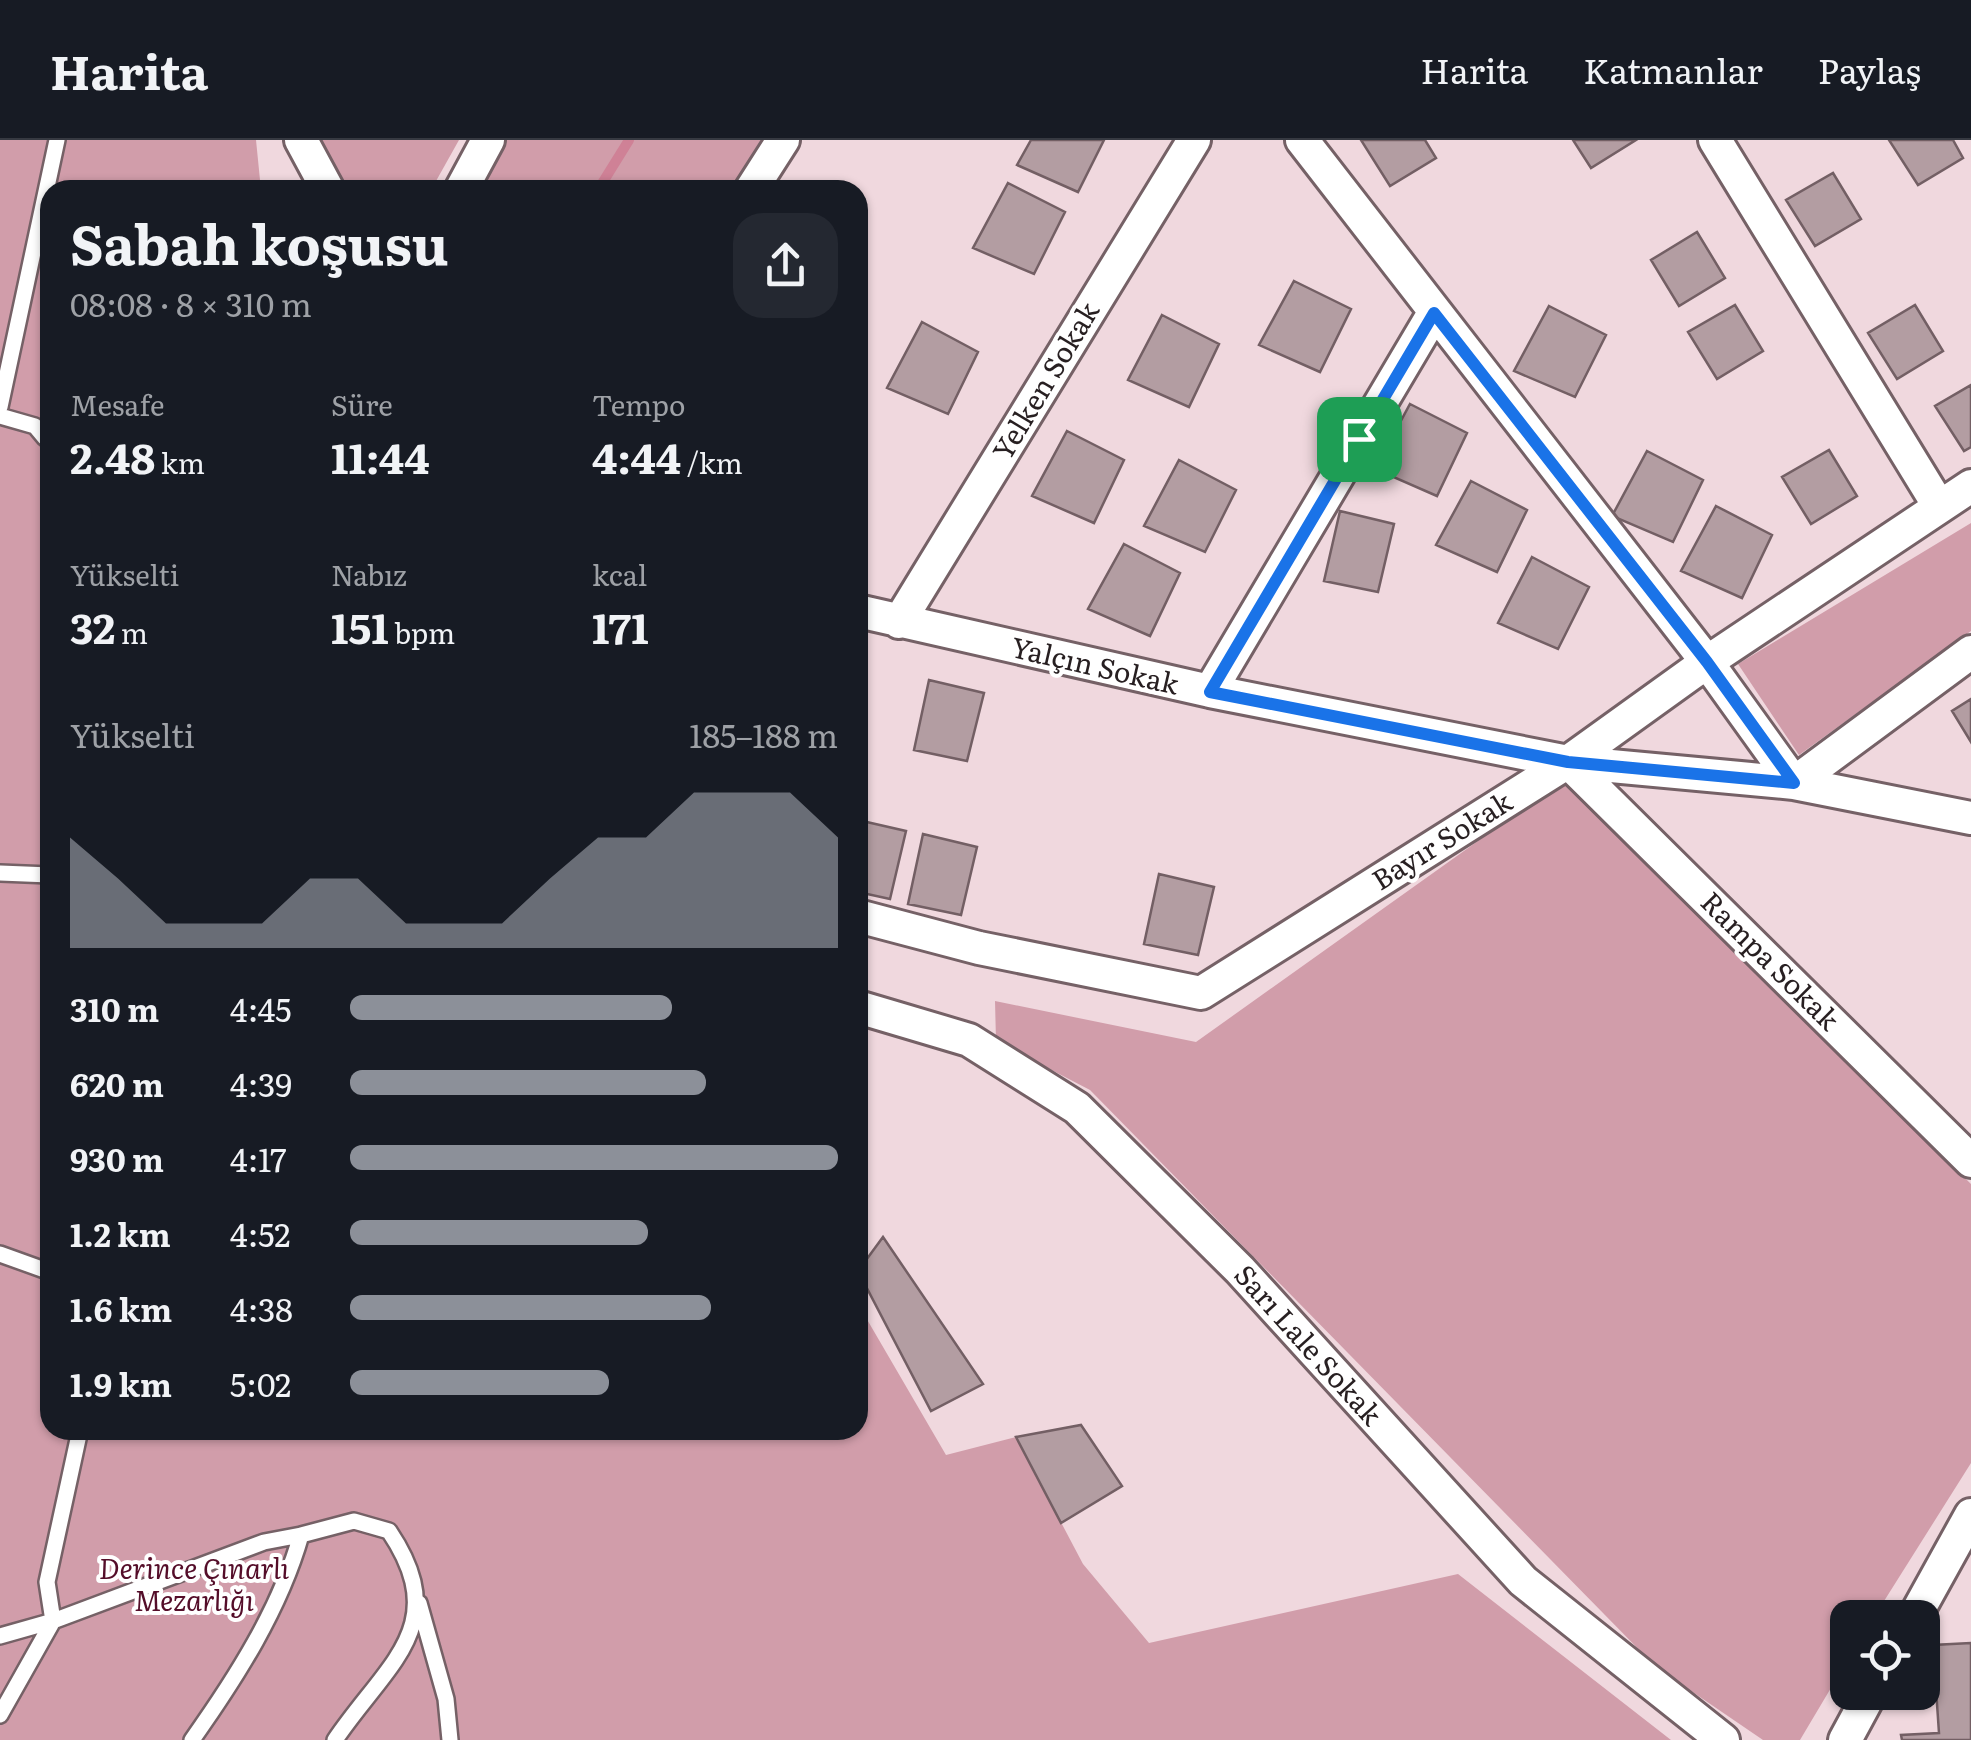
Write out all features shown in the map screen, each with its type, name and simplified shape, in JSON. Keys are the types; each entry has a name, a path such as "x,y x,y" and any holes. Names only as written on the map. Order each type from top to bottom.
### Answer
{"street":[{"path":"301,140 323,180"},
{"path":"466,180 488,140"},
{"path":"757,180 783,140"},
{"name":"Yelken Sokak","path":"899,622 1194,140"},
{"path":"1302,140 1707,662 1794,783 1971,818"},
{"path":"1715,140 1940,506"},
{"path":"1210,692 1434,313"},
{"name":"Bayır Sokak","path":"868,919 978,948 1201,993 1568,762 1707,662 1971,486"},
{"name":"Yalçın Sokak","path":"868,614 1210,692 1568,762 1794,783"},
{"path":"1794,783 1971,652"},
{"name":"Rampa Sokak","path":"1568,762 1971,1161"},
{"name":"Sarı Lale Sokak","path":"868,1010 969,1040 1077,1108 1240,1270 1523,1581 1724,1740"},
{"path":"1924,1600 1971,1515"},
{"path":"1844,1740 1861,1710"}],"lane":[{"path":"48,180 57,140"},
{"path":"0,407 40,220"},
{"path":"0,416 35,426 40,432"},
{"path":"0,873 40,875"},
{"path":"0,1254 40,1268"},
{"path":"0,1715 53,1621 47,1582 78,1440"},
{"path":"0,1636 53,1621 264,1542 354,1520 389,1530 406,1557 446,1699 450,1740"},
{"path":"192,1740 224,1695 289,1577 300,1535"},
{"path":"335,1740 406,1644 419,1604"}],"green space":[{"name":"Derince Çınarlı Mezarlığı","path":"0,140 256,140 260,180 40,180 40,1440 868,1440 868,1321 946,1455 1016,1437 1083,1564 1149,1643 1458,1574 1671,1740 0,1740"},
{"path":"321,140 459,140 437,180 343,180"},
{"path":"503,140 767,140 742,180 481,180"},
{"path":"1971,523 1971,631 1799,755 1738,664"},
{"path":"1562,781 1971,1184 1971,1463 1885,1600 1830,1600 1830,1690 1800,1740 1763,1740 1656,1667 1090,1090 996,1041 995,1001 1196,1042"}],"building":[{"path":"1031,140 1104,140 1078,192 1017,165"},
{"path":"1361,140 1425,140 1436,158 1390,186"},
{"path":"1573,140 1636,140 1591,168"},
{"path":"1889,140 1953,140 1963,158 1918,185"},
{"path":"1833,173 1861,219 1815,246 1786,200"},
{"path":"1008,183 1065,212 1034,274 973,248"},
{"path":"1697,232 1725,278 1679,306 1651,260"},
{"path":"1294,281 1351,309 1320,372 1259,345"},
{"path":"1735,305 1763,351 1717,379 1688,332"},
{"path":"1915,305 1943,351 1897,379 1868,333"},
{"path":"1549,306 1606,335 1575,397 1514,371"},
{"path":"1162,315 1219,344 1189,407 1128,380"},
{"path":"922,322 978,352 948,414 887,388"},
{"path":"1971,385 1971,447 1964,451 1935,406"},
{"path":"1410,404 1467,433 1437,496 1375,469"},
{"path":"1067,431 1124,460 1094,523 1032,496"},
{"path":"1829,450 1857,496 1811,524 1782,477"},
{"path":"1647,451 1703,480 1673,542 1612,516"},
{"path":"1179,460 1236,490 1205,552 1144,526"},
{"path":"1471,481 1527,510 1497,572 1436,545"},
{"path":"1716,506 1772,535 1742,598 1681,571"},
{"path":"1340,511 1394,524 1378,592 1324,581"},
{"path":"1124,544 1180,573 1150,636 1088,609"},
{"path":"1532,557 1589,587 1558,649 1498,623"},
{"path":"929,680 984,693 967,761 914,750"},
{"path":"1971,699 1971,742 1952,711"},
{"path":"868,822 906,831 890,899 868,894"},
{"path":"923,834 977,847 961,915 908,904"},
{"path":"1159,874 1214,887 1198,955 1144,944"},
{"path":"883,1237 983,1384 931,1411 868,1290 868,1257"},
{"path":"1081,1425 1122,1486 1061,1523 1016,1437"},
{"path":"1971,1643 1971,1740 1902,1740 1901,1735 1939,1733 1940,1645"}],"waterway":[{"path":"604,180 629,140"}],"route":[{"path":"1434,313 1707,662 1794,783 1568,762 1210,692 1359,439 1434,313"}]}
